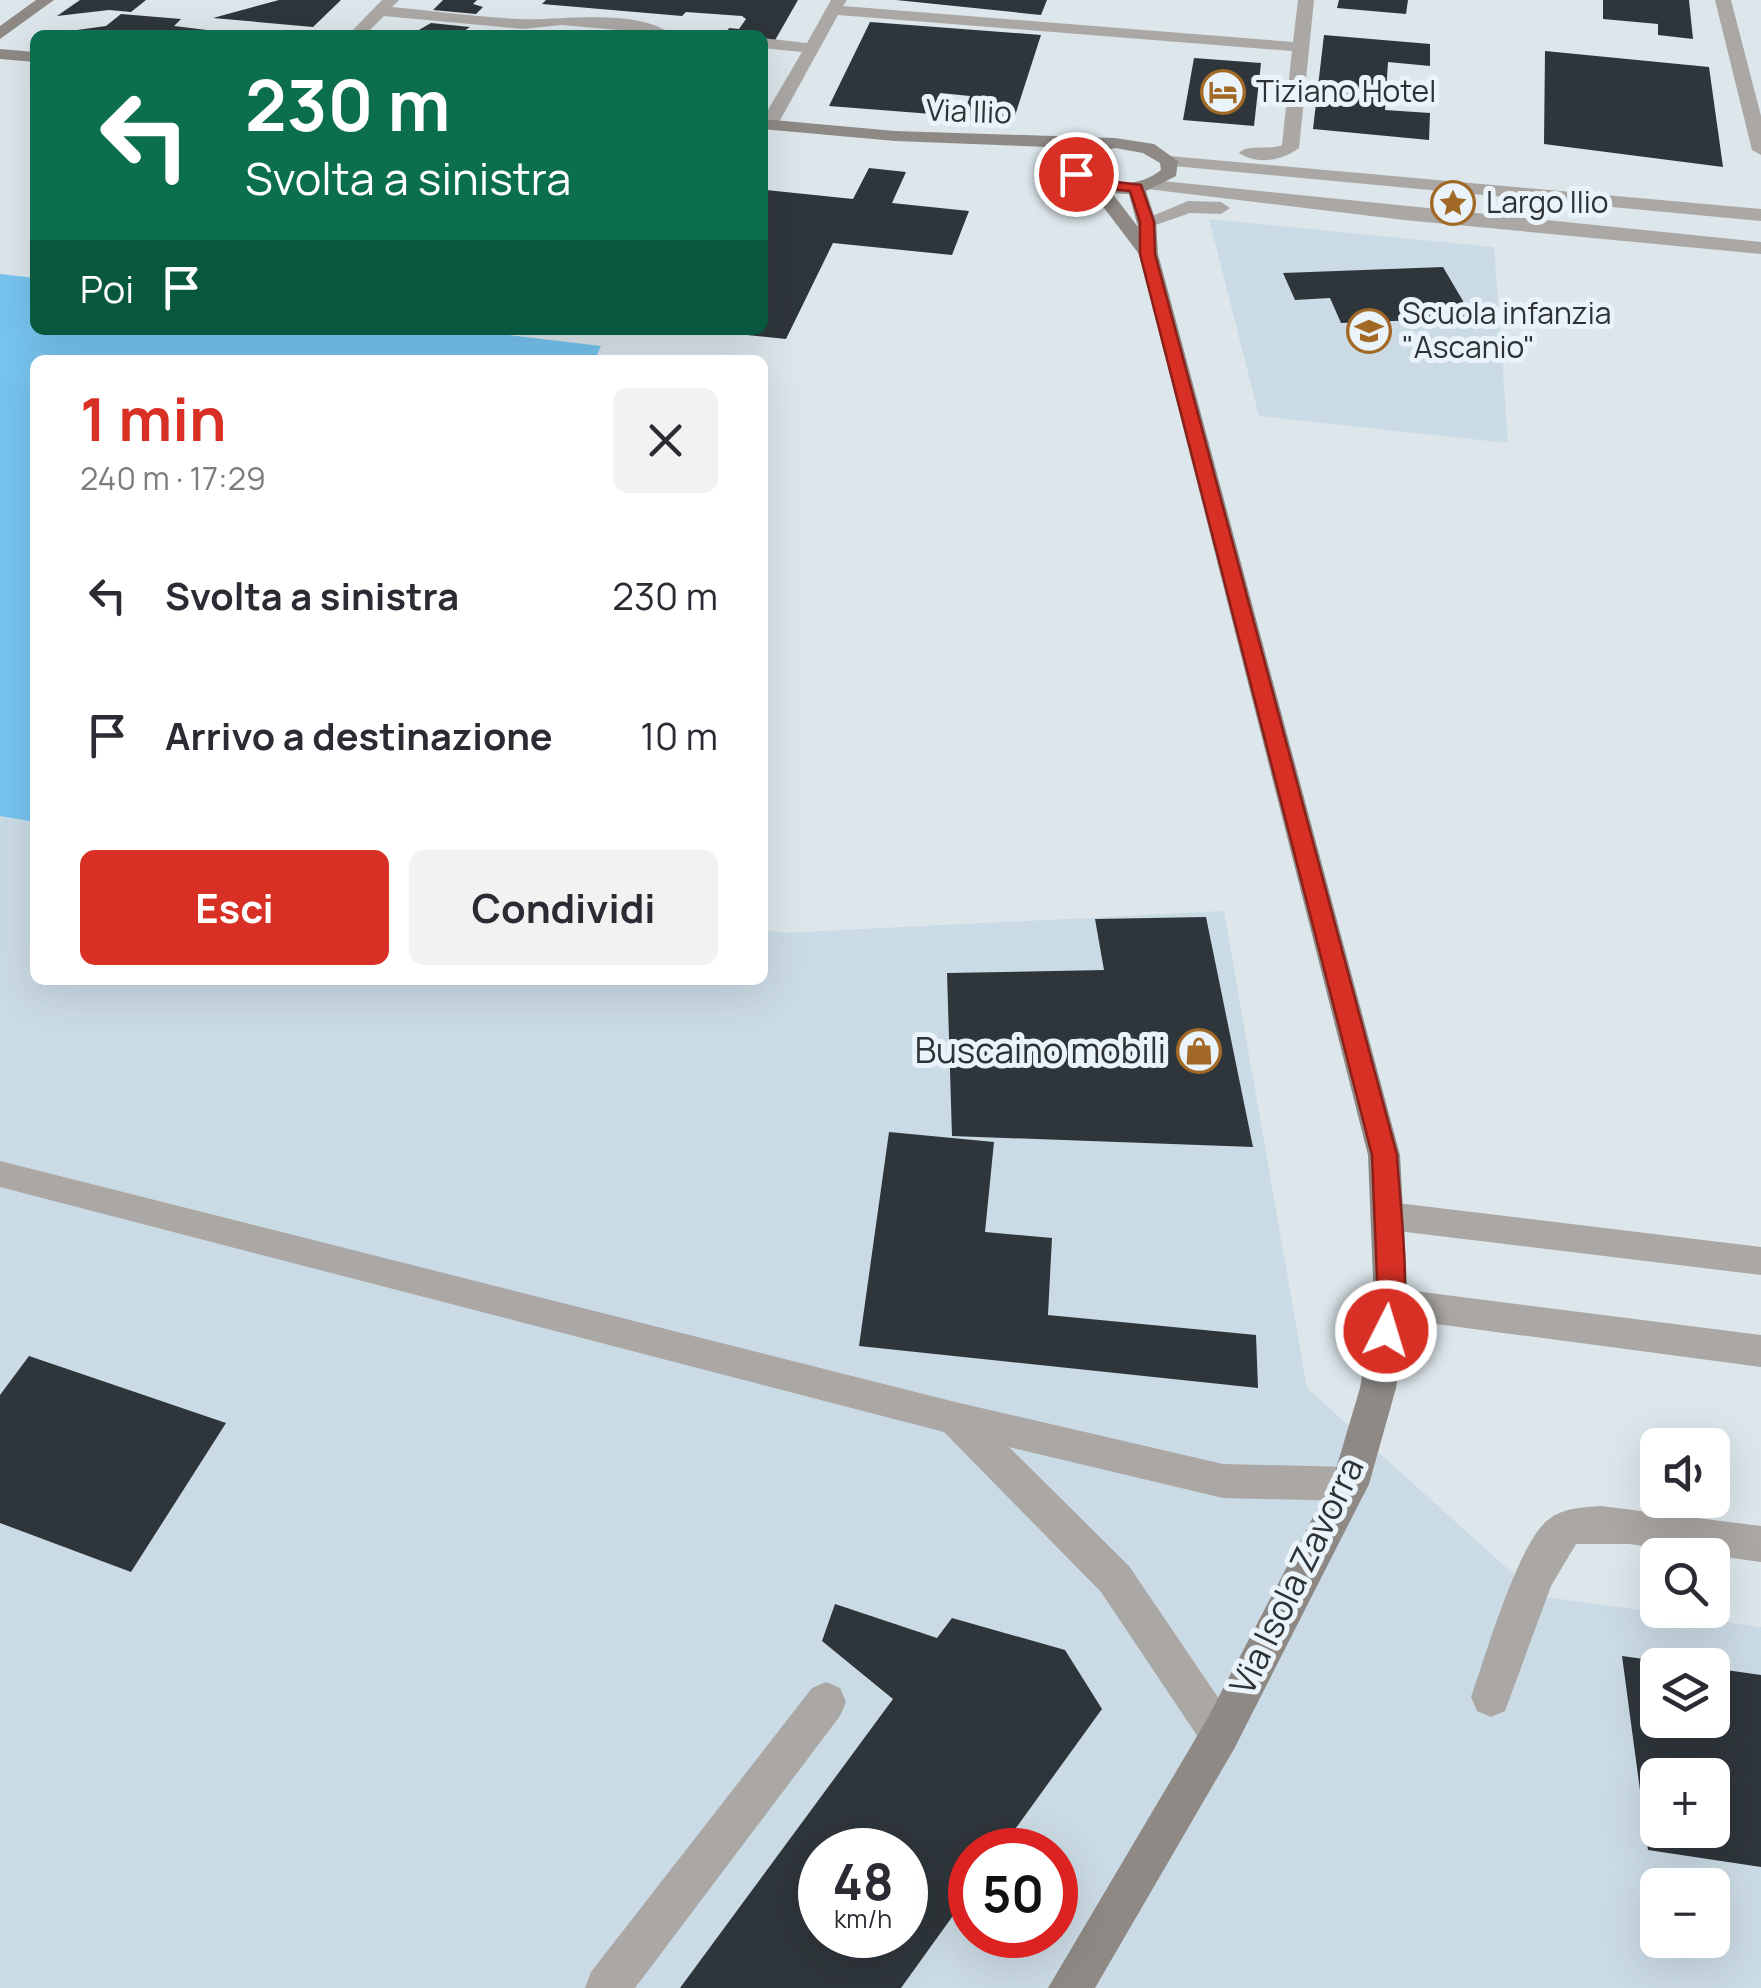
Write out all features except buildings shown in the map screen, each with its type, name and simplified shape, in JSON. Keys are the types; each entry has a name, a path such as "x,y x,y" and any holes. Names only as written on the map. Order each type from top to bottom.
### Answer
{"main road":[{"path":"0,34 46,0"},
{"path":"0,54 30,57"},
{"name":"Via Ilio","path":"768,124 896,136 1130,144"},
{"name":"Via Ilio","path":"896,136 1032,161"},
{"path":"1100,144 1076,153 1062,166 1096,184 1144,186 1170,172 1169,161 1156,151 1130,144"},
{"name":"Via Isola Zavorra","path":"1096,184 1148,254"},
{"name":"Via Isola Zavorra","path":"1070,1988 1220,1735 1350,1484 1378,1388 1391,1303 1384,1155 1148,254 1144,186"}],"street":[{"path":"1130,144 1273,155 1290,148 1306,0"},
{"path":"1723,0 1761,150"},
{"path":"768,121 836,5 1300,47"},
{"path":"361,30 386,6 523,24 562,20 647,30"},
{"path":"479,30 488,20"},
{"path":"768,44 812,48"},
{"path":"1169,161 1761,216"},
{"path":"1144,186 1761,248"},
{"path":"1147,222 1188,207 1404,214"},
{"path":"0,1174 955,1418 1223,1481 1350,1484"},
{"path":"1389,1216 1761,1261"},
{"path":"1391,1303 1761,1351"},
{"path":"955,1418 1114,1579 1220,1735"},
{"path":"1491,1697 1546,1549 1564,1529 1602,1524 1761,1544"},
{"path":"607,1988 826,1702"}],"shaded area":[{"name":"Scuola infanzia \"Ascanio\"","path":"1209,219 1494,247 1508,443 1259,416"},
{"path":"0,816 30,821 30,985 768,985 768,931 1224,911 1307,1388 1538,1596 1640,1610 1640,1628 1730,1628 1730,1623 1761,1627 1761,1988 0,1988"}],"water":[{"path":"0,274 30,277 30,335 509,335 601,346 597,355 30,355 30,821 0,816"}],"place":[{"name":"Tiziano Hotel","path":"1223,92"},
{"name":"Largo Ilio","path":"1453,203"},
{"name":"Scuola infanzia \"Ascanio\"","path":"1369,331"},
{"name":"Buscaino mobili","path":"1199,1051"}],"route":[{"path":"1076,174 1096,184 1136,188 1147,222 1148,254 1384,1155 1391,1303 1386,1331"}]}
